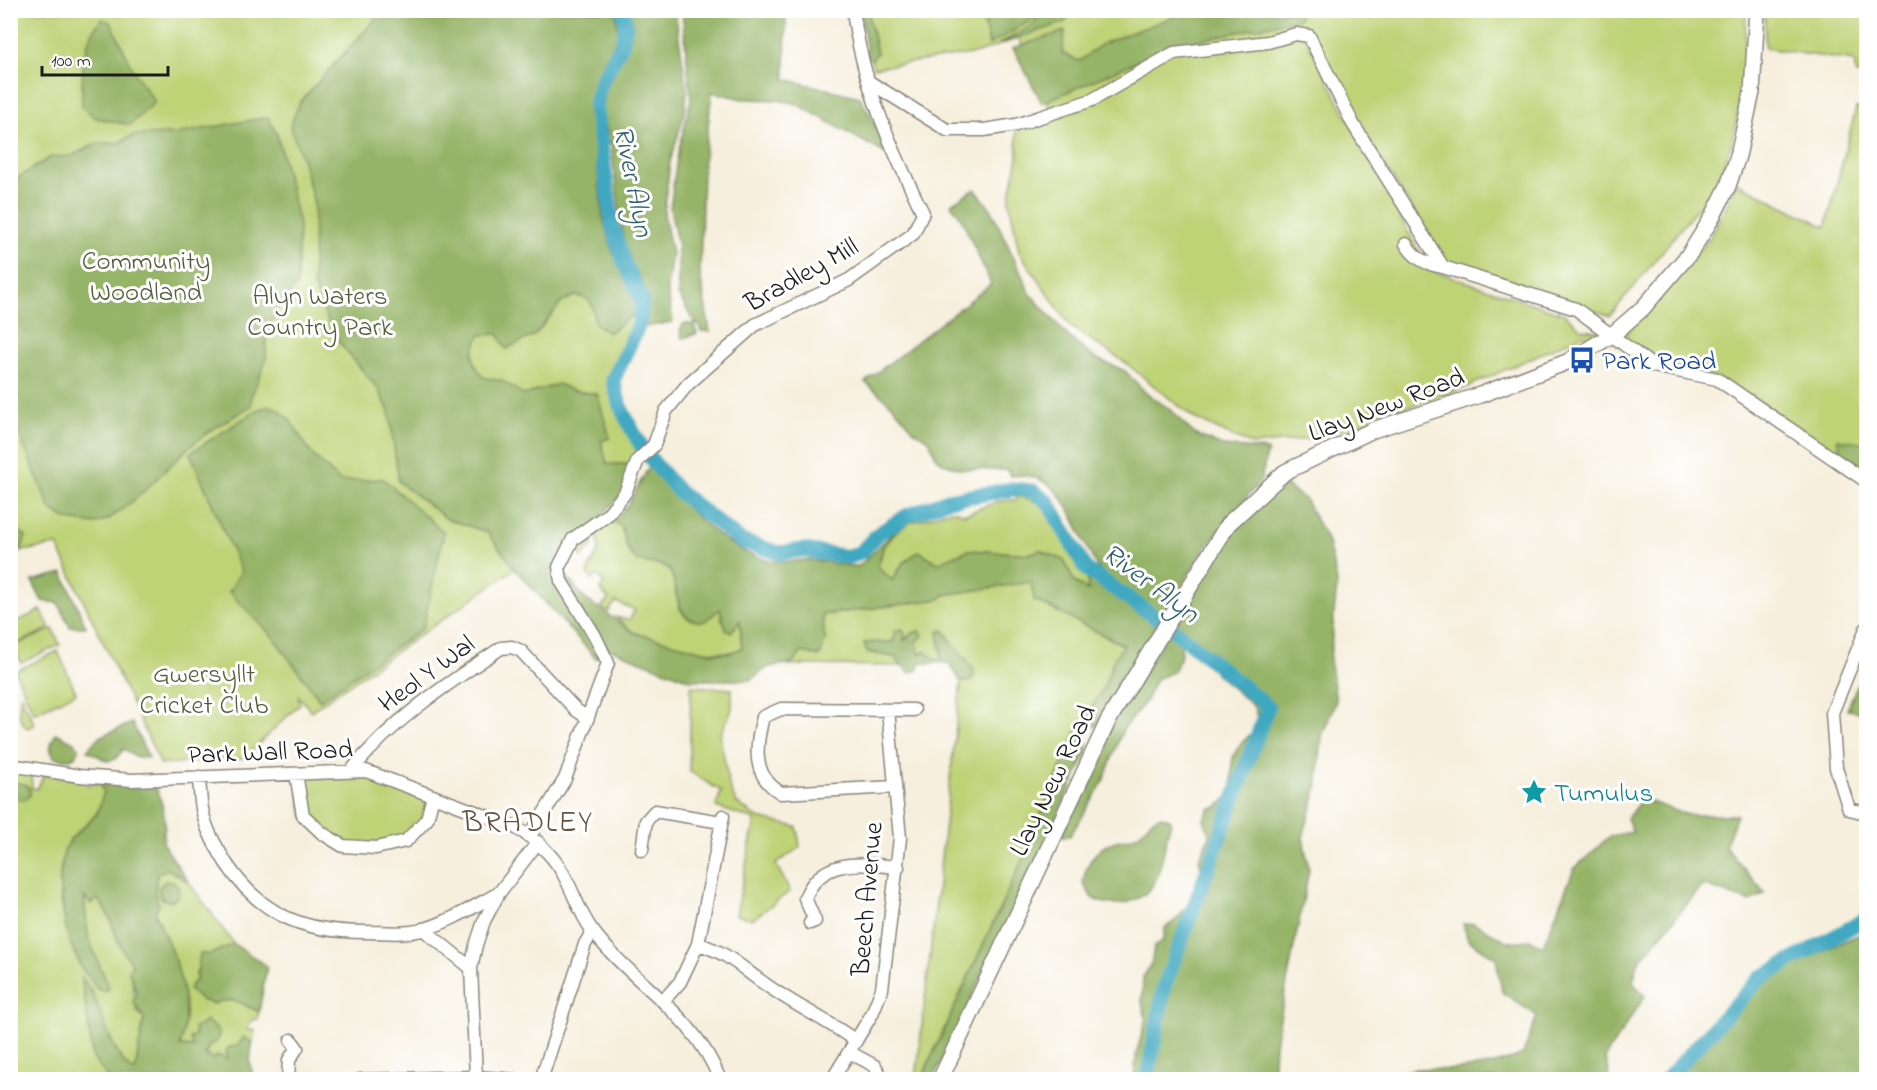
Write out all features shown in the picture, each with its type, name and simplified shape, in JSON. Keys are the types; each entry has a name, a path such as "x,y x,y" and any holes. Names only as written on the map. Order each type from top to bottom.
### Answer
{"main road":[{"name":"Llay New Road","path":"940,1080 1108,721 1228,524 1285,472 1373,430 1480,395 1567,362 1612,335 1643,308 1690,253 1712,218 1728,186 1738,156 1752,92 1757,10"}],"street":[{"path":"853,10 858,49 871,83 947,130 984,130 1025,122 1092,100 1174,53 1268,42 1296,34 1309,36 1353,124 1412,213 1443,267"},
{"name":"Bradley Mill","path":"588,718 608,663 595,636 561,581 559,567 573,539 607,515 626,493 638,460 654,445 666,411 688,384 755,325 849,280 913,234 923,213 876,111 871,83"},
{"path":"1406,244 1412,254 1427,264 1576,309 1653,366 1717,379 1866,481"},
{"path":"1866,629 1832,713 1836,768 1848,809 1866,813"},
{"name":"Heol Y Wal","path":"352,770 374,742 427,698 501,648 512,647 521,651 576,710 588,718"},
{"path":"895,787 781,793 767,785 759,769 758,737 764,717 781,709 914,710"},
{"name":"Beech Avenue","path":"832,1080 872,1014 882,989 900,838 888,710"},
{"path":"476,1077 471,968 484,921 534,839 565,779 588,718"},
{"name":"Park Wall Road","path":"10,765 105,779 366,771 504,822 534,839 558,863 592,931 700,1039 720,1080"},
{"path":"296,774 303,815 322,833 343,846 376,848 406,841 427,819 433,796"},
{"path":"199,777 203,815 217,849 237,879 259,902 287,920 317,928 350,932 423,930 459,915 499,893"},
{"path":"644,847 646,821 655,811 722,819 698,944 680,982 663,1000"},
{"path":"815,920 804,898 811,883 837,866 864,864 898,867"},
{"path":"423,930 471,968"},
{"path":"541,1080 585,944 592,931"},
{"path":"698,944 734,958 766,985 829,1021 856,1041"},
{"path":"288,1080 289,1060 297,1046"},
{"path":"849,1052 875,1066 880,1074 878,1080"},
{"path":"360,1080 476,1077 516,1080"}],"green space":[{"path":"1045,10 1076,11 1063,23 999,44 1028,28"},
{"name":"Alyn Waters Country Park","path":"11,11 623,11 626,26 622,44 601,82 595,105 613,228 624,262 642,299 638,327 614,380 620,406 645,452 572,538 554,566 602,655 596,658 515,569 311,711 298,695 300,704 244,758 161,765 57,545 11,553"},
{"path":"383,11 615,11 619,35 598,73 590,107 603,218 613,253 632,292 636,307 634,314 608,333 594,322 591,303 585,298 574,296 561,303 535,335 506,349 498,334 480,335 473,352 476,366 483,377 503,381 524,395 558,384 575,391 597,394 610,438 601,441 607,464 634,464 624,492 554,566 602,655 596,658 515,569 487,532 447,519 399,482 389,411 378,389 334,336 313,285 314,203 303,161 290,126 300,102"},
{"path":"630,11 675,11 687,91 685,111 670,162 664,214 672,254 667,288 673,322 645,327 646,298 624,245 611,146 602,114 606,84 616,66 630,29"},
{"path":"682,11 786,11 785,79 860,97 893,158 797,104 778,100 743,99 712,92 703,168 700,275 710,332 701,331 698,324 694,325 697,334 682,338 680,331 683,324 695,324 678,294 678,247 670,209 677,158 691,99"},
{"path":"859,11 1746,11 1743,90 1732,142 1717,184 1610,316 1446,263 1306,39 1428,269 1564,314 1582,329 1625,335 1711,236 1737,183 1826,227 1856,108 1866,107 1866,468 1717,378 1654,362 1625,341 1582,335 1467,387 1317,438 1254,445 1238,439 1194,418 1122,360 1071,327 1019,252 1009,200 1018,157 1016,123 1051,110 1019,38 978,53 873,68"},
{"path":"861,11 871,11 869,18 877,53 871,61 867,55"},
{"path":"977,11 1040,11 1027,23 989,45 983,18"},
{"path":"1188,11 1300,11 1299,19 1172,46 1042,103 1013,48 1065,31 1062,53 1079,61 1104,43"},
{"path":"1765,11 1866,11 1866,74 1856,75 1854,61 1765,48"},
{"path":"102,19 111,22 133,70 155,102 130,125 96,118 82,107 86,49 95,28"},
{"name":"Community Woodland","path":"268,117 277,134 299,224 297,286 279,304 266,337 266,361 251,397 251,406 214,428 188,448 139,496 109,519 95,524 67,520 51,510 11,415 11,182 51,157 71,156 97,143 117,143 134,135 176,134"},
{"path":"975,189 991,209 1031,295 1070,338 1093,357 1125,371 1145,392 1171,410 1194,434 1222,446 1268,450 1261,480 1205,548 1163,615 1120,589 1105,576 1090,554 1067,506 1057,492 1045,482 1029,476 1010,476 1008,470 961,469 943,463 936,457 929,440 915,432 892,405 865,382 991,284 961,218 951,204"},
{"path":"269,406 277,409 289,419 307,448 340,481 383,479 444,532 423,628 320,700 272,636 229,592 241,571 190,453 257,410"},
{"path":"1837,439 1866,443 1866,468 1841,452"},
{"path":"650,465 673,493 717,534 750,554 767,560 783,562 808,560 859,566 896,530 883,548 878,567 892,580 903,563 919,551 938,563 968,550 1029,554 1040,550 1064,560 1075,583 1088,590 1087,576 1157,625 1099,724 1093,727 1084,721 1104,687 1114,659 1124,645 1034,600 1031,582 943,595 940,599 822,615 825,640 820,656 802,652 793,663 769,667 750,680 690,680 602,646 563,581 564,573 584,598 635,633 711,653 730,653 742,648 740,621 731,632 726,630 720,609 705,621 687,617 679,603 670,570 662,565 636,561 627,547 621,526 612,521 626,508"},
{"path":"1282,483 1305,499 1328,542 1337,582 1330,660 1336,701 1322,736 1317,789 1303,837 1309,870 1275,1044 1273,1079 1134,1079 1136,1055 1146,1019 1142,1003 1143,977 1151,965 1154,947 1163,940 1165,928 1178,918 1195,895 1203,874 1199,859 1210,835 1204,819 1209,809 1218,807 1231,793 1234,755 1242,742 1255,729 1257,723 1254,707 1182,643 1180,659 1173,672 1156,679 1146,701 1123,729 1103,782 1070,836 1062,836 1110,727 1227,538"},
{"path":"1018,496 1040,503 1052,519 1087,576 1088,590 1075,582 1064,560 1040,550 1029,554 968,550 938,563 903,563 892,580 878,567 883,548 897,531 909,523 952,510 966,514 998,501 1016,500"},
{"path":"612,521 621,526 630,554 640,561 660,565 670,570 678,603 686,617 705,621 720,608 722,620 727,628 740,621 742,648 721,652 705,651 656,640 634,632 616,617 629,620 635,610 616,602 608,612 601,607 609,599 600,590 604,582 597,575 592,580 587,573 599,549 596,530"},
{"path":"11,525 26,536 21,551 11,554"},
{"path":"582,536 589,536 593,545 582,557 573,546"},
{"path":"63,573 86,627 70,627 58,603 42,601 32,581"},
{"path":"1032,582 1035,600 1124,646 1114,659 1104,687 1077,730 1032,839 921,1079 916,1079 961,682 971,681 967,659 960,655 947,634 939,639 942,658 937,660 930,655 919,654 917,642 922,635 919,631 903,641 864,643 867,652 895,657 901,666 786,665 793,663 802,652 825,640 822,615 940,599 943,595"},
{"path":"41,610 50,628 15,645 11,636 11,624"},
{"path":"53,629 60,645 21,663 14,646"},
{"path":"902,629 905,634 904,641 911,634 919,631 923,635 917,642 919,654 925,651 937,660 942,658 938,632 943,630 973,669 974,676 971,681 961,682 949,663 919,663 918,670 909,673 895,657 867,652 864,643 893,642 895,631"},
{"path":"58,651 76,693 34,713 15,671"},
{"path":"1866,663 1866,713 1847,710"},
{"path":"691,686 732,689 732,709 720,735 729,786 736,802 758,818 797,827 800,847 776,864 790,891 753,919 736,915 755,820 716,807 721,791 689,771"},
{"path":"21,695 35,725 27,728 20,717"},
{"path":"132,723 149,758 136,757 124,749 115,759 107,761 87,750 99,737"},
{"path":"1079,727 1087,742 1087,753 933,1079 921,1080 1032,839 1045,803"},
{"path":"56,733 74,742 79,749 73,758 55,758 51,752 51,746"},
{"path":"10,770 31,773 32,788 37,789 44,775 84,779 88,786 99,780 104,792 96,814 70,841 64,854 60,887 65,922 81,967 96,960 88,937 84,896 98,899 107,910 119,944 132,963 131,974 136,1010 144,1018 135,1072 127,1067 111,1044 82,977 93,1058 110,1079 11,1079"},
{"path":"352,770 433,796 427,819 406,841 343,846 303,815 296,774"},
{"path":"99,780 154,782 162,804 165,823 163,844 188,881 168,869 157,873 155,893 159,904 155,913 176,964 183,991 185,1021 180,1046 193,1047 190,1038 195,1035 194,1028 202,1025 206,1020 219,1031 218,1040 208,1047 205,1055 213,1059 218,1056 228,1059 226,1051 229,1047 237,1046 244,1037 252,1043 250,1062 253,1079 110,1080 93,1058 81,976 95,999 116,1049 132,1071 135,1071 144,1018 133,1002 137,993 129,971 132,963 122,949 108,915 98,899 91,904 84,897 88,937 108,986 107,991 98,990 81,967 69,940 65,924 60,877 64,851 71,839 97,814 104,792"},
{"path":"11,781 26,785 30,789 30,795 24,800 11,798"},
{"path":"1642,799 1688,815 1737,815 1725,847 1765,893 1750,902 1703,885 1636,965 1634,984 1645,996 1605,1057 1609,1071 1607,1079 1390,1079 1416,1069 1449,1070 1476,1067 1500,1063 1523,1054 1537,1016 1502,992 1496,958 1468,940 1463,924 1474,923 1508,942 1530,940 1543,946 1574,869 1610,836 1633,832 1627,818"},
{"path":"1162,816 1171,820 1171,823 1160,870 1150,889 1129,902 1120,904 1110,904 1092,898 1083,883 1086,870 1096,853 1113,842 1136,836 1151,821"},
{"path":"168,869 188,881 234,944 211,954 196,972 196,981 213,1004 231,1001 242,1003 259,1012 257,1020 252,1019 247,1030 255,1030 252,1048 251,1043 228,1059 218,1056 213,1059 205,1055 208,1047 218,1040 219,1031 195,1035 193,1047 180,1046 185,1017 177,966 155,913 159,904 155,893 157,873"},
{"path":"169,881 176,884 179,891 176,898 169,901 162,898 159,891 162,884"},
{"path":"1866,932 1866,1079 1670,1079 1698,1040 1739,1001 1800,962"},
{"path":"234,944 267,966 259,1012 242,1003 231,1001 213,1004 201,1000 189,990 191,984 196,981 200,954 211,954"}],"waterway":[{"name":"River Alyn","path":"623,10 626,26 622,44 601,82 595,105 613,228 624,262 642,299 638,327 613,380 620,406 645,452 679,492 741,541 779,553 803,550 850,557 861,552 878,534 906,516 948,500 1013,489 1033,491 1048,502 1086,569 1178,633 1268,707 1164,987 1147,1080"},
{"name":"River Alyn","path":"1666,1080 1760,978 1866,919"}],"place":[{"name":"Park Road","path":"1582,360"},
{"name":"Tumulus","path":"1534,792"}],"district":[{"name":"BRADLEY","path":"528,821"}],"park label":[{"name":"Gwersyllt Cricket Club","path":"204,688"}]}
